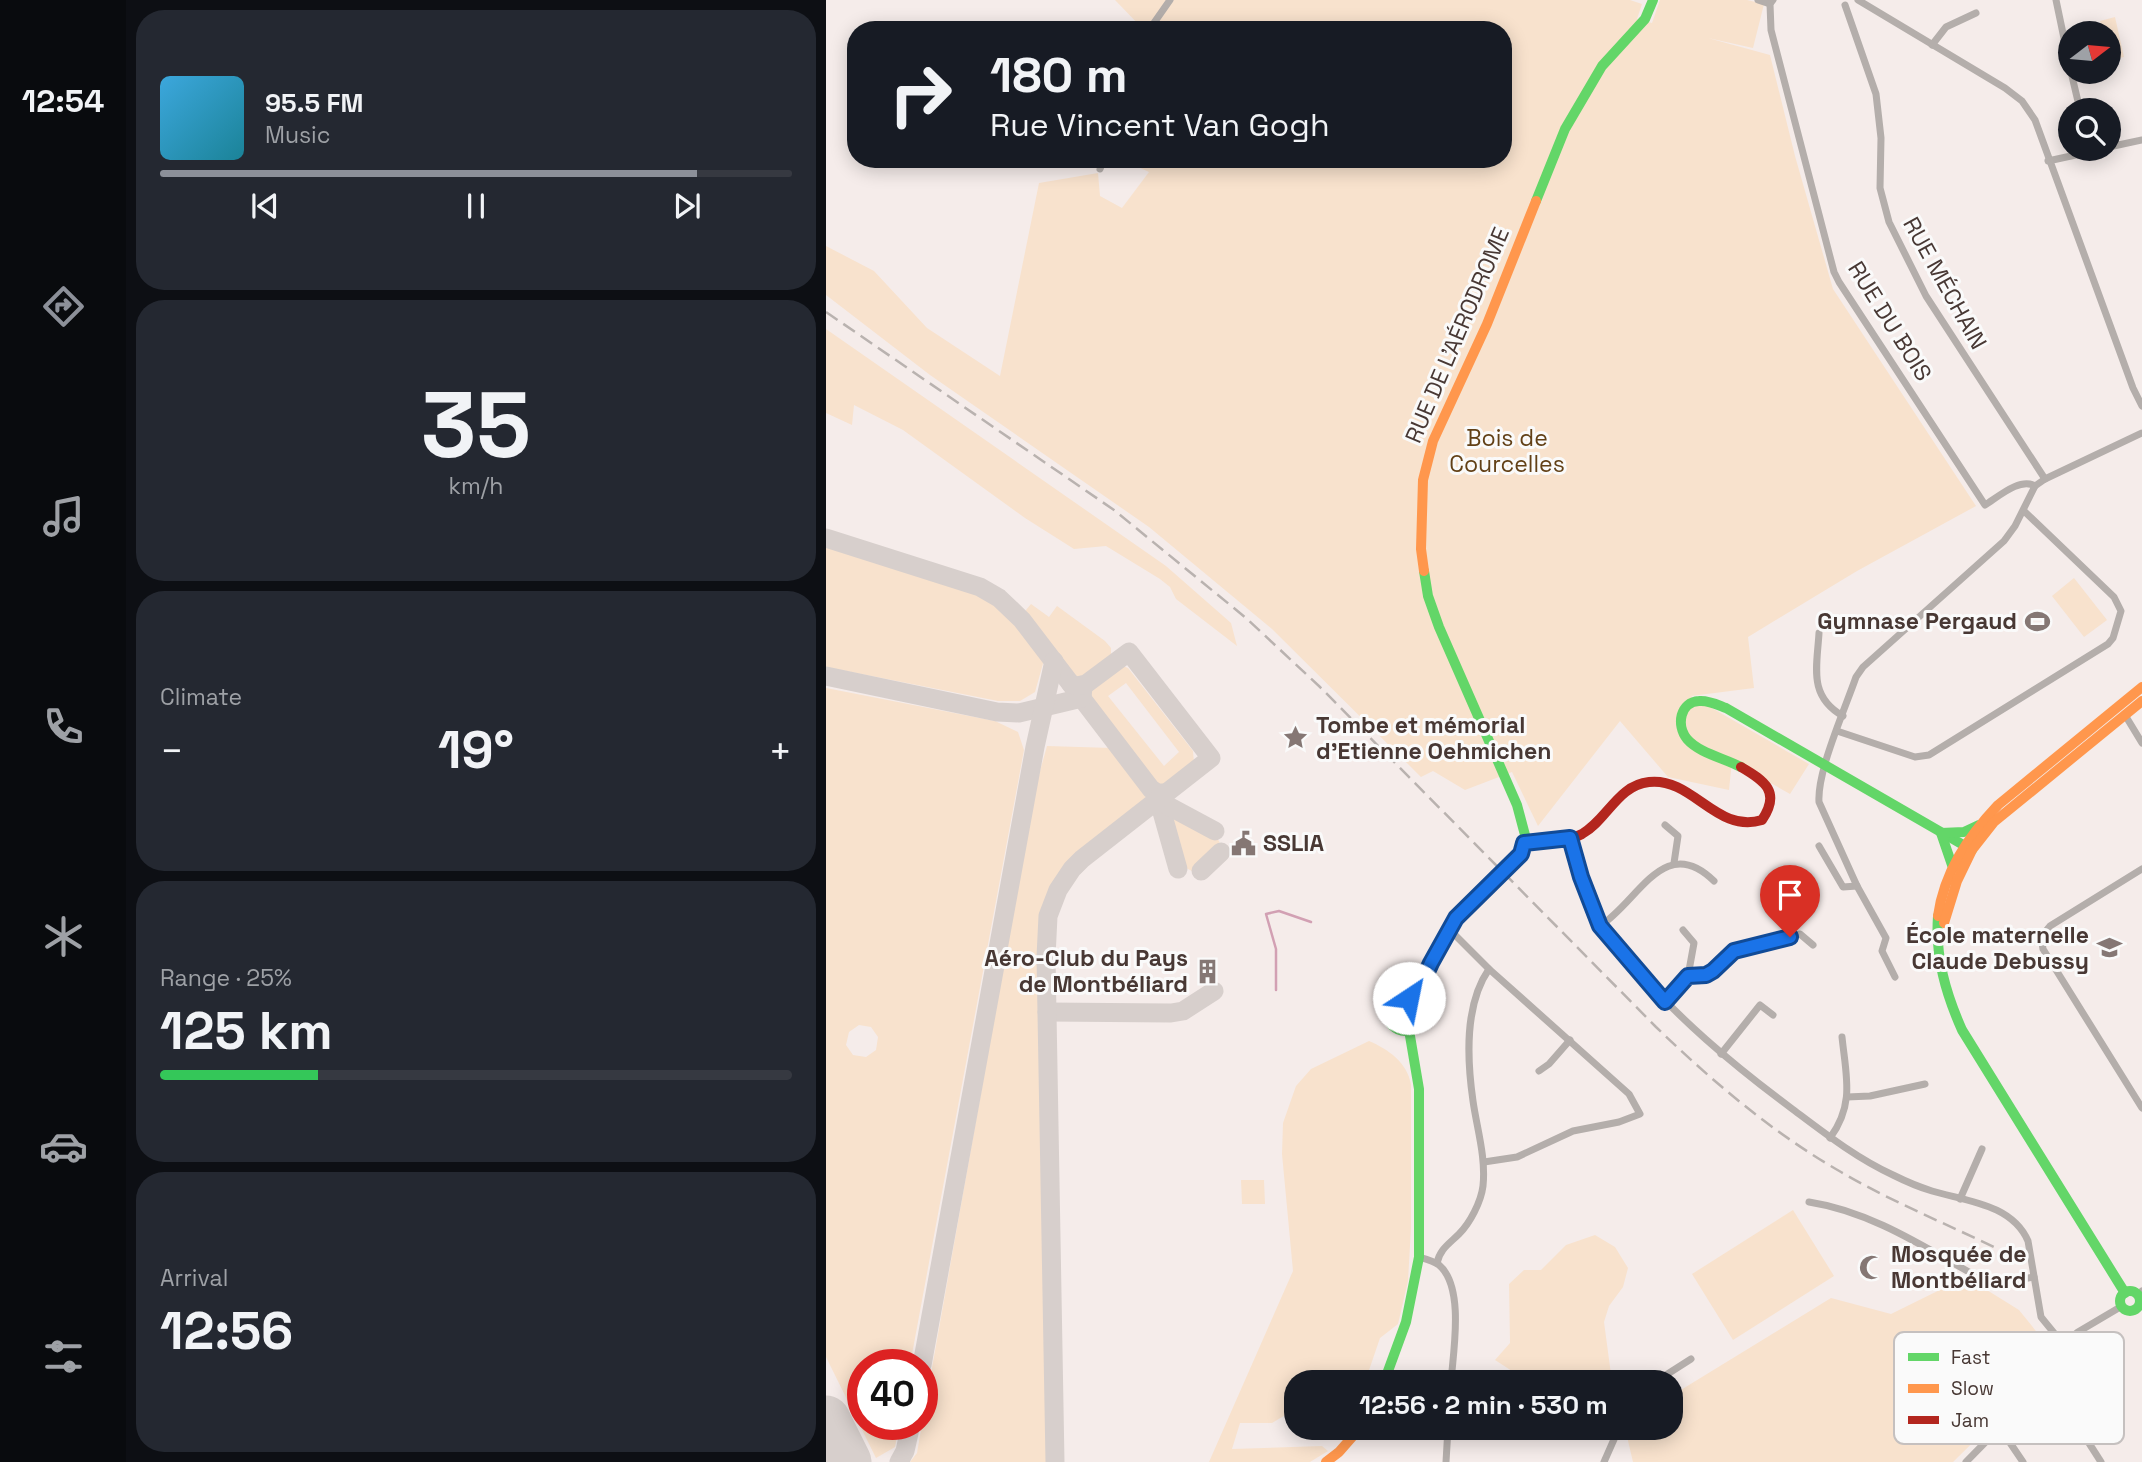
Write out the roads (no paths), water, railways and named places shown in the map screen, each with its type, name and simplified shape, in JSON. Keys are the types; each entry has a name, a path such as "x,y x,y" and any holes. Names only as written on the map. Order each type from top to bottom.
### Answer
{"street":[{"path":"1155,21 1170,0"},
{"name":"RUE DE L'AÉRODROME","path":"1524,843 1524,828 1517,805 1447,648 1429,596 1421,549 1423,480 1433,441 1487,324 1565,129 1602,66 1645,19 1651,0"},
{"name":"RUE DU BOIS","path":"1758,0 1772,2 1771,30 1834,272 1839,282 1985,505 2020,484 2029,483 2035,486"},
{"path":"1857,0 2005,88 2022,101 2035,120 2048,161 2142,406"},
{"path":"2056,0 2061,21"},
{"name":"RUE MÉCHAIN","path":"1845,2 1877,94 1881,138 1880,188 1889,222 1926,296 2045,479"},
{"path":"1932,45 1938,34 1951,23 1976,13"},
{"path":"2121,145 2142,140"},
{"path":"2048,161 2058,158"},
{"path":"1895,977 1882,951 1886,938 1857,886 1819,802 1818,793 1825,765 1856,677 1863,667 2004,541 2024,511 2035,486 2142,433"},
{"path":"1838,731 1915,757 1937,752 2108,643 2121,611 2120,605 2024,511"},
{"path":"1819,633 1818,688 1829,708 1843,716"},
{"path":"1939,943 1948,905 1969,849 1982,824 1998,805 2142,687"},
{"path":"1414,1000 1449,929 1462,911 1521,854 1524,843 1570,838 1589,829 1628,789 1649,781 1670,784 1681,789 1727,818 1740,823 1762,820 1769,814 1772,798 1763,780 1687,742 1679,723 1681,713 1696,702 1706,701 1725,708 1969,849"},
{"path":"2125,1293 1962,1030 1951,1007 1944,985 1939,943 1940,904 1953,868 1994,822 2142,701"},
{"path":"2125,715 2142,743"},
{"path":"1941,833 1964,832 1982,824"},
{"path":"1665,825 1678,836 1675,863"},
{"path":"1941,833 1953,868"},
{"path":"1570,838 1581,877 1600,926 1665,1002 1721,1054 1830,1138 1891,1174 1928,1190 1989,1206 2004,1214 2024,1232 2028,1241 2041,1317 2053,1332"},
{"path":"1818,845 1843,887 1857,886"},
{"path":"1600,926 1658,871 1675,863 1691,864 1702,869 1714,881"},
{"path":"2142,869 2050,926 2043,933 2041,940 2043,949 2142,1108"},
{"path":"1449,929 1489,969 1629,1094 1640,1114 1619,1122 1573,1131 1517,1157 1484,1163"},
{"path":"1665,1002 1688,976 1694,943 1683,930"},
{"path":"1688,976 1706,975 1734,951 1800,934 1813,945"},
{"path":"1437,1263 1439,1252 1461,1232 1474,1211 1482,1190 1484,1163 1472,1099 1470,1023 1475,995 1489,969"},
{"path":"1400,998 1414,1000 1422,1014 1418,1024 1404,1031 1393,1027 1388,1012 1392,1004 1400,998"},
{"path":"1721,1054 1760,1005 1773,1014"},
{"path":"1388,1370 1406,1322 1419,1256 1419,1089 1409,1030"},
{"path":"1830,1138 1845,1112 1847,1097 1842,1038"},
{"path":"1539,1072 1570,1040"},
{"path":"1847,1097 1870,1096 1925,1084"},
{"path":"1961,1199 1982,1149"},
{"path":"1809,1202 1878,1222 1987,1282 2001,1283 2034,1277"},
{"path":"1419,1256 1437,1263 1446,1274 1457,1321 1452,1370"},
{"path":"2125,1293 2140,1293 2139,1314 2122,1306 2121,1297 2125,1293"},
{"path":"2078,1332 2122,1306"},
{"path":"1674,1370 1691,1359"},
{"path":"1326,1462 1350,1440"},
{"path":"1446,1462 1447,1440"},
{"path":"1604,1462 1614,1440"},
{"path":"1966,1462 1984,1444"},
{"path":"2011,1444 2023,1462"},
{"path":"2090,1444 2101,1462"}],"waterway":[{"path":"1276,990 1276,949 1266,914 1279,911 1311,922"}],"railway":[{"path":"826,312 1114,510 1246,618 1320,687 1656,1027 1744,1106 1791,1141 1860,1183 2000,1250"}],"place":[{"name":"Gymnase Pergaud","path":"2037,621"},
{"name":"Tombe et mémorial d'Etienne Oehmichen","path":"1296,738"},
{"name":"SSLIA","path":"1243,843"},
{"name":"École maternelle Claude Debussy","path":"2109,948"},
{"name":"Aéro-Club du Pays de Montbéliard","path":"1208,971"},
{"name":"Mosquée de Montbéliard","path":"1871,1267"}],"park label":[{"name":"Bois de Courcelles","path":"1507,451"}]}
